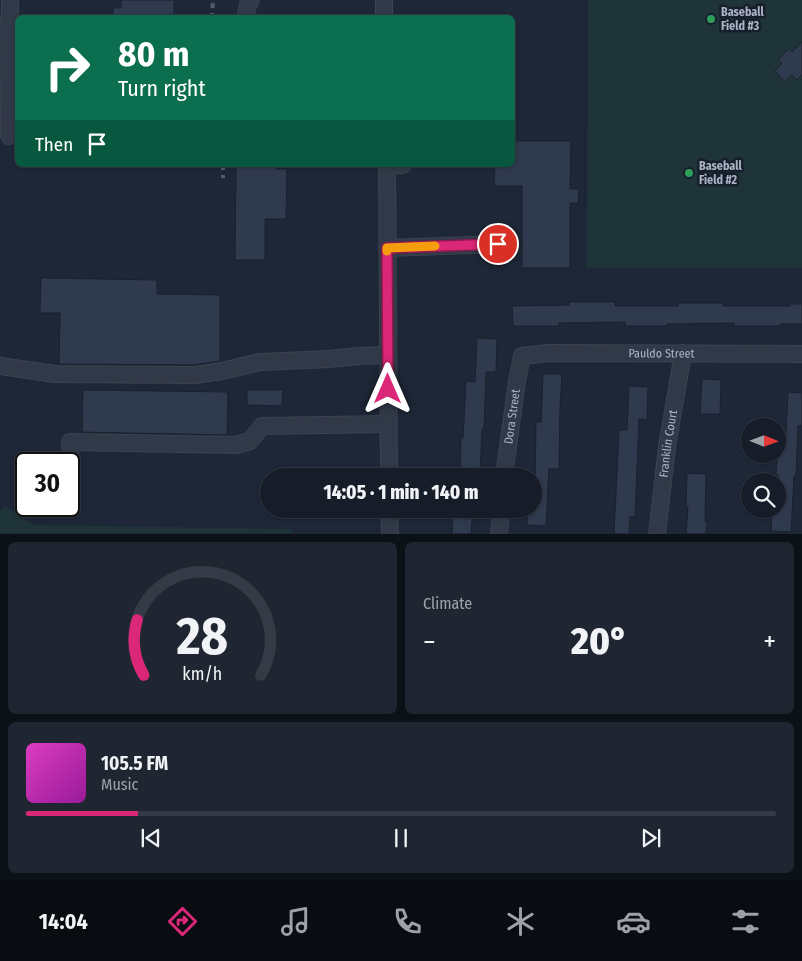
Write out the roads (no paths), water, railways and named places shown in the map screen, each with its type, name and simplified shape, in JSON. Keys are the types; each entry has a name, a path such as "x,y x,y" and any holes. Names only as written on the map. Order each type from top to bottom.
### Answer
{"street":[{"path":"9,136 4,30 10,12 10,0"},
{"path":"246,15 251,0"},
{"path":"384,0 384,15"},
{"path":"387,167 389,468"},
{"path":"387,248 498,244"},
{"name":"Pauldo Street","path":"522,356 548,353 802,354"},
{"name":"Franklin Court","path":"657,534 667,447 683,353"},
{"path":"0,366 55,374 195,375 260,362 388,355"},
{"name":"Dora Street","path":"505,468 522,356"},
{"path":"70,452 70,442 236,445 250,441 262,426 388,424"},
{"path":"389,518 390,534"},
{"path":"498,534 500,518"}],"railway":[{"path":"212,15 213,0"},
{"path":"223,167 223,178"}],"place":[{"name":"Baseball Field #3","path":"711,19"},
{"name":"Baseball Field #2","path":"689,173"}]}
